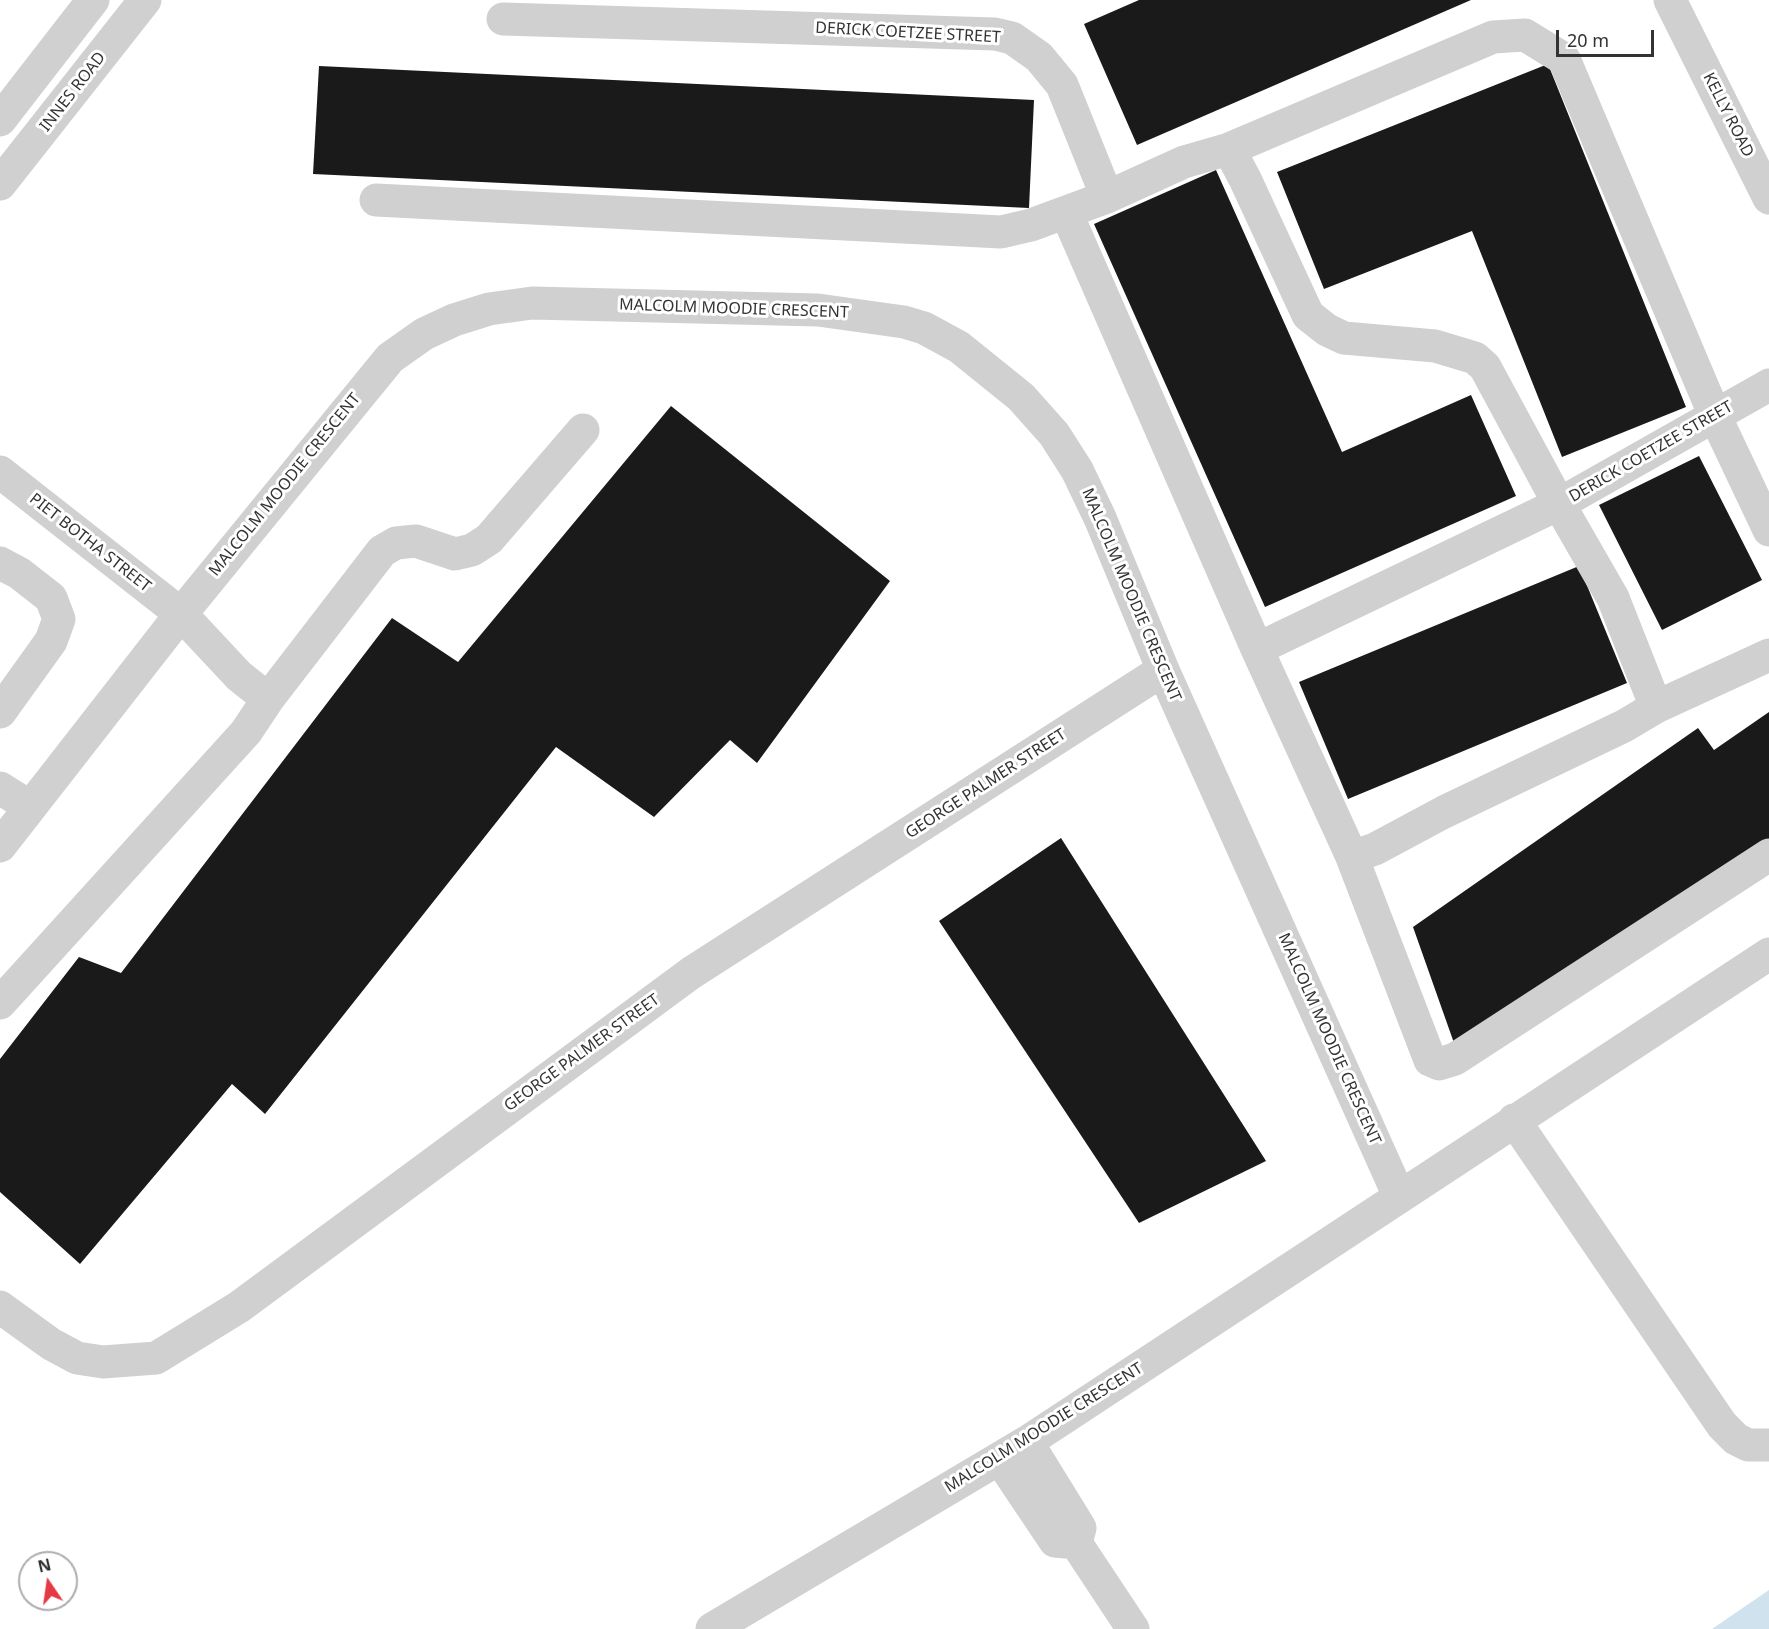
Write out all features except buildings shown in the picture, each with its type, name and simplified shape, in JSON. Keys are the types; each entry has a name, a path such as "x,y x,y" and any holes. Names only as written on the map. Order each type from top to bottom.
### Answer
{"street":[{"path":"0,120 93,0"},
{"name":"INNES ROAD","path":"0,184 145,0"},
{"name":"KELLY ROAD","path":"1670,0 1769,198"},
{"name":"DERICK COETZEE STREET","path":"503,19 995,34 1012,38 1039,57 1062,85 1107,197"},
{"path":"376,200 1000,232 1066,212 1107,197 1184,162 1229,149 1493,37 1525,35 1564,59 1715,416 1769,530"},
{"name":"DERICK COETZEE STREET","path":"1229,149 1308,315 1327,330 1344,338 1435,346 1475,358 1485,367 1559,504 1769,385"},
{"path":"1066,212 1257,649 1352,856 1430,1060 1439,1064 1455,1059 1769,855"},
{"name":"MALCOLM MOODIE CRESCENT","path":"0,846 181,614 390,358 434,329 489,309 532,303 850,312 924,328 973,357 1022,397 1054,434 1077,470 1100,518 1163,670 1399,1196"},
{"path":"0,1003 246,732 268,699 382,551 396,543 416,541 455,554 472,550 489,539 583,430"},
{"name":"PIET BOTHA STREET","path":"0,472 181,614 239,676 268,699"},
{"path":"1257,649 1559,504 1613,598 1656,707"},
{"path":"0,563 19,573 51,598 59,619 51,641 0,712"},
{"path":"1352,856 1375,849 1444,812 1624,726 1656,707 1769,655"},
{"name":"GEORGE PALMER STREET","path":"0,1307 51,1344 77,1359 112,1362 156,1358 239,1306 691,973 1163,670"},
{"path":"0,788 30,807"},
{"name":"MALCOLM MOODIE CRESCENT","path":"712,1629 1027,1442 1769,954"},
{"path":"1514,1120 1722,1425 1736,1439 1748,1445 1769,1445"},
{"path":"1027,1442 1080,1527 1076,1543 1133,1629"},
{"path":"1000,1459 1055,1541 1076,1543"}],"water":[{"path":"1769,1590 1769,1629 1712,1629"}]}
